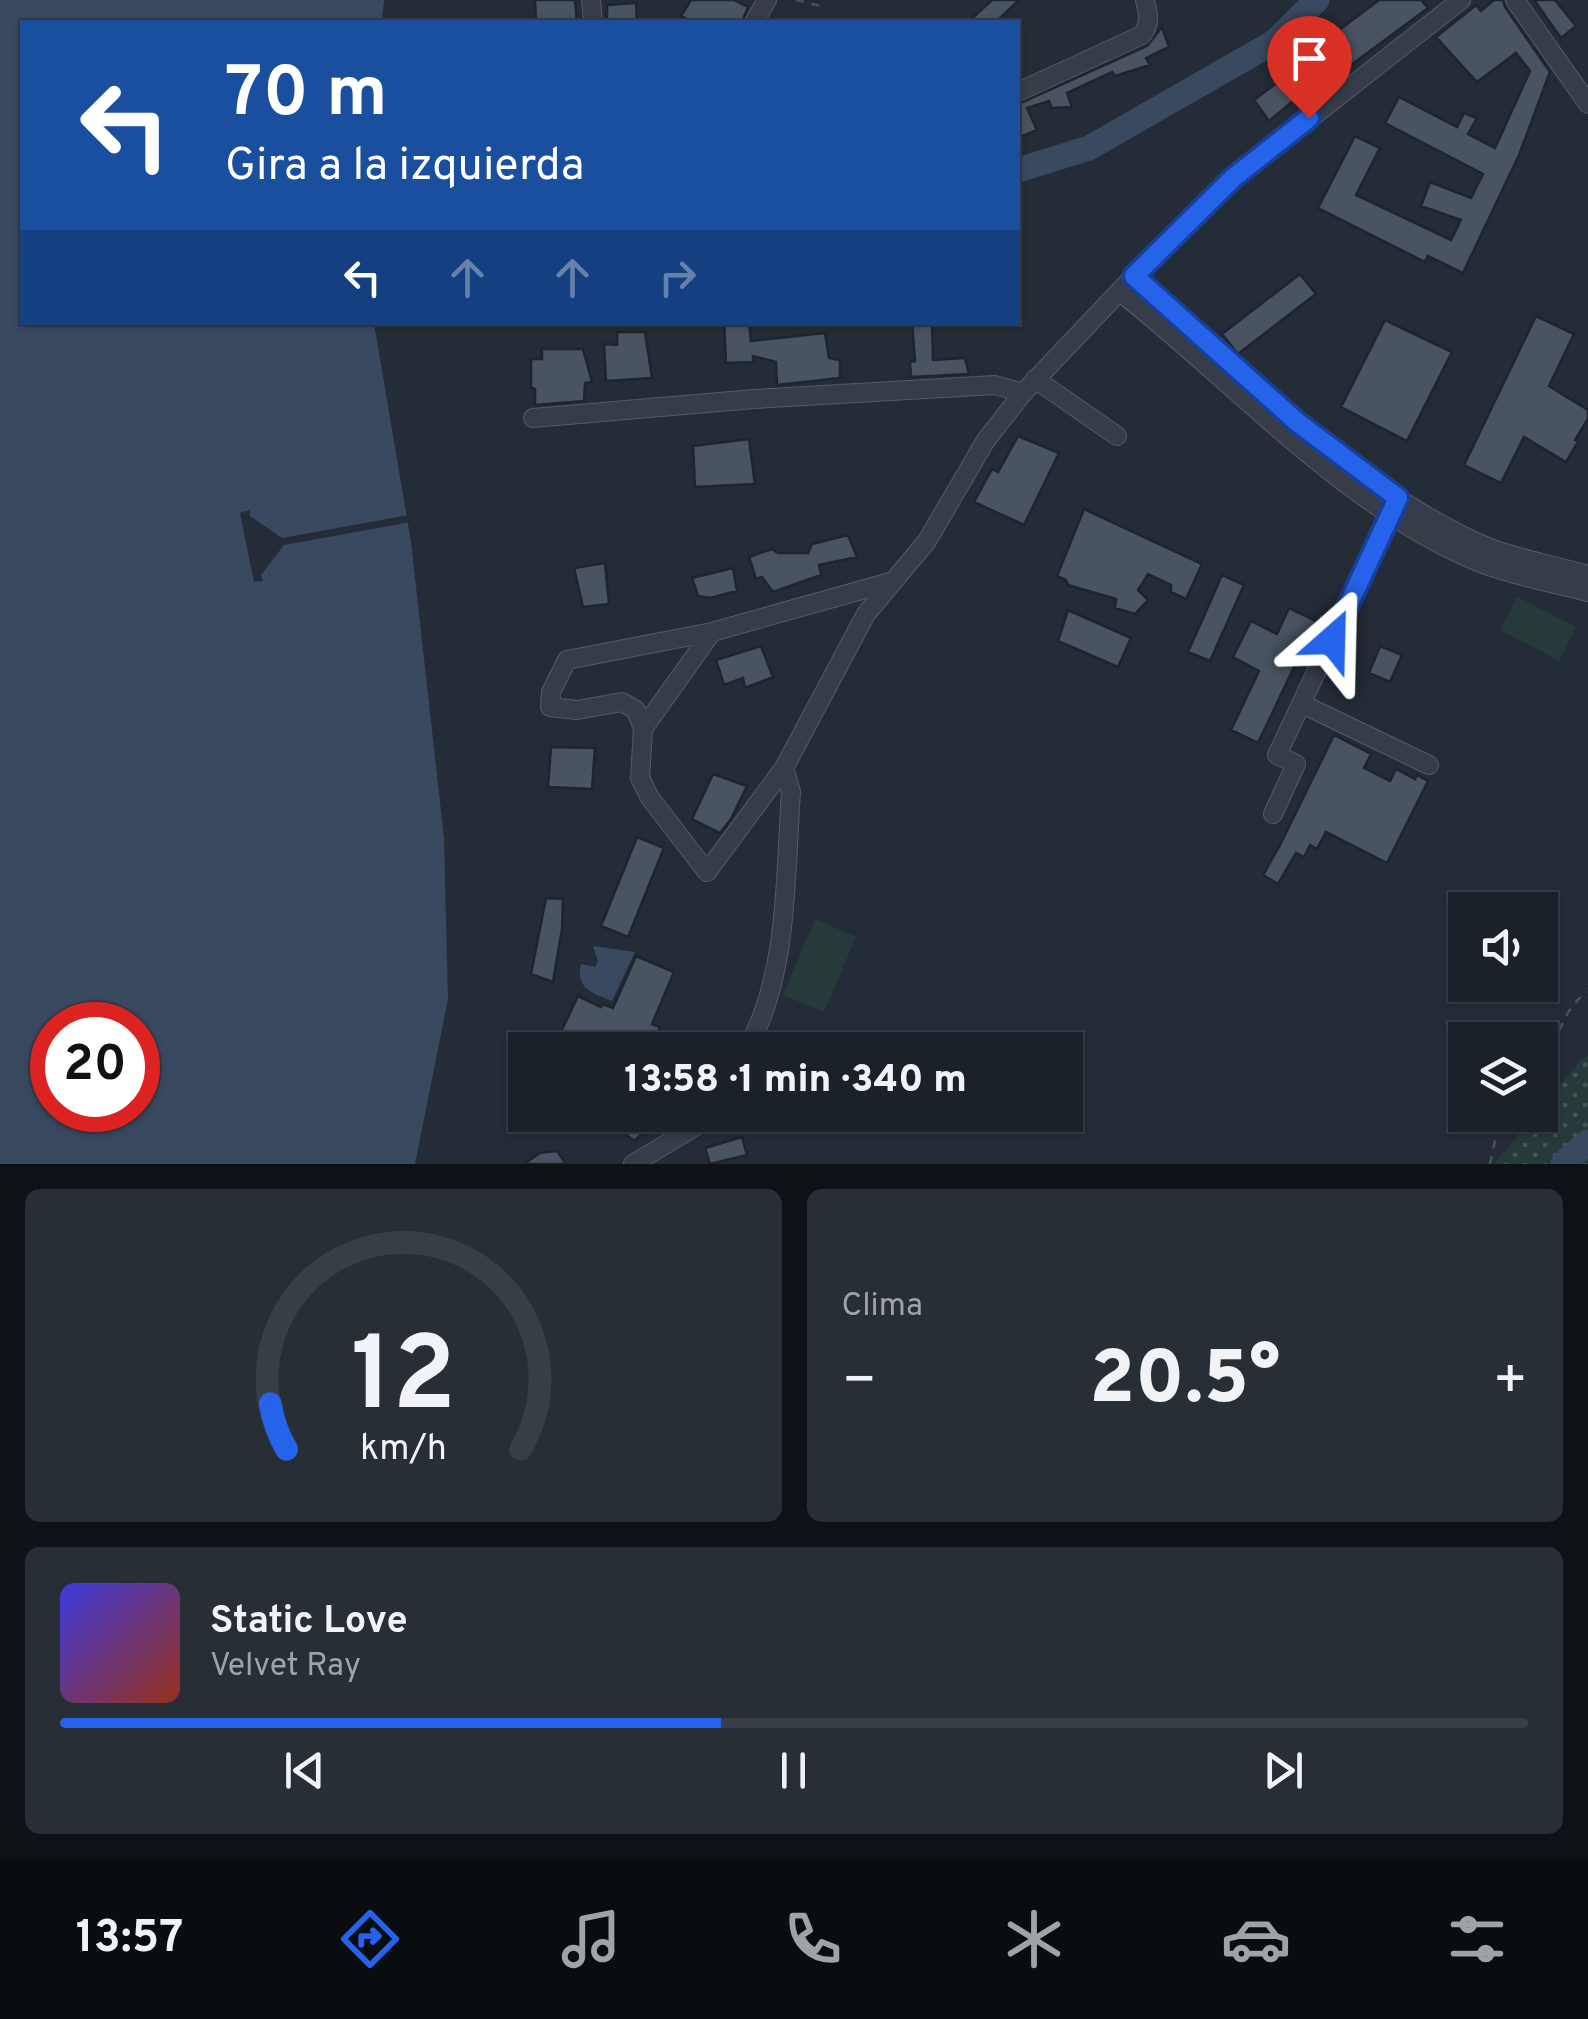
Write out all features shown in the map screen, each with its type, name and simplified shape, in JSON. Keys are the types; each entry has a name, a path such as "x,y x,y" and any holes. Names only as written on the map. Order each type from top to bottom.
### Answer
{"street":[{"path":"1020,91 1142,35 1148,28 1145,0"},
{"path":"894,581 712,632 567,660 552,692 550,707 577,710 622,702 636,710 643,729 640,778 650,798 707,872 784,768 866,614 894,581 927,541 986,440 1029,386 1233,178 1461,0"},
{"path":"1515,0 1588,104"},
{"path":"1134,276 1178,327 1319,464 1439,532 1480,563 1588,592"},
{"path":"1120,292 1178,327"},
{"path":"1163,351 1178,327"},
{"path":"533,418 754,399 1029,386 1117,436"},
{"path":"1273,814 1296,764 1277,755 1395,507"},
{"path":"1439,532 1588,575"},
{"path":"643,729 712,632"},
{"path":"1302,704 1429,765"},
{"path":"757,1032 779,958 791,792 784,768"},
{"path":"633,1164 686,1132"}],"path":[{"path":"796,0 825,6"},
{"path":"1558,1038 1564,1018 1580,996 1588,992"},
{"path":"1490,1164 1498,1132"}],"shaded area":[{"path":"1517,597 1576,627 1559,661 1500,630"},
{"path":"815,919 856,937 824,1012 783,995"},
{"path":"1588,1055 1588,1164 1494,1164 1521,1132 1558,1132 1558,1087"}],"water":[{"path":"0,0 384,0 382,20 20,20 20,325 374,325 411,542 444,838 448,999 415,1164 0,1164"},
{"path":"593,946 635,952 612,1001 583,985 581,964 595,967 598,961"}],"pier":[{"path":"250,510 250,516 282,538 409,515 411,522 284,545 261,575 263,581 254,582 240,513"}],"building":[{"path":"535,0 575,0 577,20 536,20"},
{"path":"691,0 734,0 748,7 743,20 689,20 681,16"},
{"path":"992,0 1019,0 998,20 970,20"},
{"path":"1379,0 1421,0 1428,8 1343,71 1338,64 1269,121 1254,100"},
{"path":"1494,0 1503,0 1550,72 1519,155 1463,273 1428,256 1425,262 1318,208 1355,136 1380,148 1356,195 1451,240 1461,220 1421,206 1430,182 1471,198 1483,174 1385,123 1399,97 1457,127 1464,113 1477,118 1468,134 1495,148 1530,71 1516,53 1477,82 1436,37 1476,5 1481,11"},
{"path":"1534,0 1555,0 1576,26 1561,38"},
{"path":"636,3 637,20 607,20 607,5"},
{"path":"1162,27 1169,47 1146,58 1150,65 1115,76 1112,72 1067,93 1072,107 1052,108 1049,101 1027,108 1037,130 1020,137 1020,103 1147,46"},
{"path":"1300,274 1316,294 1238,354 1222,334"},
{"path":"1536,316 1574,334 1549,386 1588,410 1588,419 1566,462 1524,437 1501,483 1464,465"},
{"path":"1385,320 1452,352 1407,441 1341,407"},
{"path":"724,325 749,325 751,341 825,333 829,358 840,360 840,378 777,385 776,362 753,356 753,362 726,363"},
{"path":"912,325 932,325 933,360 965,358 969,374 911,377 910,362 915,361"},
{"path":"617,332 645,332 652,378 606,381 604,344 617,345"},
{"path":"542,349 583,349 592,382 585,383 584,401 535,405 531,359 542,359"},
{"path":"1018,436 1059,453 1024,525 974,502 992,469 998,472"},
{"path":"749,439 755,484 695,487 693,446"},
{"path":"1084,509 1202,564 1186,599 1171,592 1171,585 1148,574 1138,590 1148,600 1135,614 1115,608 1116,599 1068,585 1057,576"},
{"path":"848,535 857,557 819,565 821,575 773,592 762,577 756,579 749,557 772,549 778,553 808,553 812,544"},
{"path":"605,563 609,604 583,607 574,568"},
{"path":"733,568 737,591 710,598 698,596 692,578"},
{"path":"1222,575 1244,585 1210,661 1188,652"},
{"path":"1289,608 1316,621 1258,743 1231,730 1259,671 1233,657 1251,621 1277,634"},
{"path":"1068,610 1131,638 1118,667 1058,641"},
{"path":"761,646 773,677 745,688 743,678 724,685 716,660"},
{"path":"1380,646 1402,655 1390,682 1369,673"},
{"path":"1334,735 1371,754 1364,768 1390,781 1396,769 1428,781 1387,863 1326,832 1317,849 1310,845 1304,857 1296,853 1278,884 1263,875"},
{"path":"551,747 595,748 592,789 548,787"},
{"path":"713,774 747,786 720,833 692,819"},
{"path":"637,837 664,848 628,937 601,926"},
{"path":"546,898 563,899 553,982 531,974"},
{"path":"636,956 674,972 652,1024 660,1027 658,1032 561,1032 578,996 613,1008"},
{"path":"623,1132 644,1132 634,1141"},
{"path":"742,1137 747,1155 710,1164 705,1148"},
{"path":"557,1151 566,1164 524,1164 540,1153"}],"waterway":[{"path":"1020,169 1089,148 1274,42 1317,0"},
{"path":"1563,1164 1588,1142"}],"route":[{"path":"1309,118 1233,178 1134,276 1297,422 1398,498 1332,640"}]}
